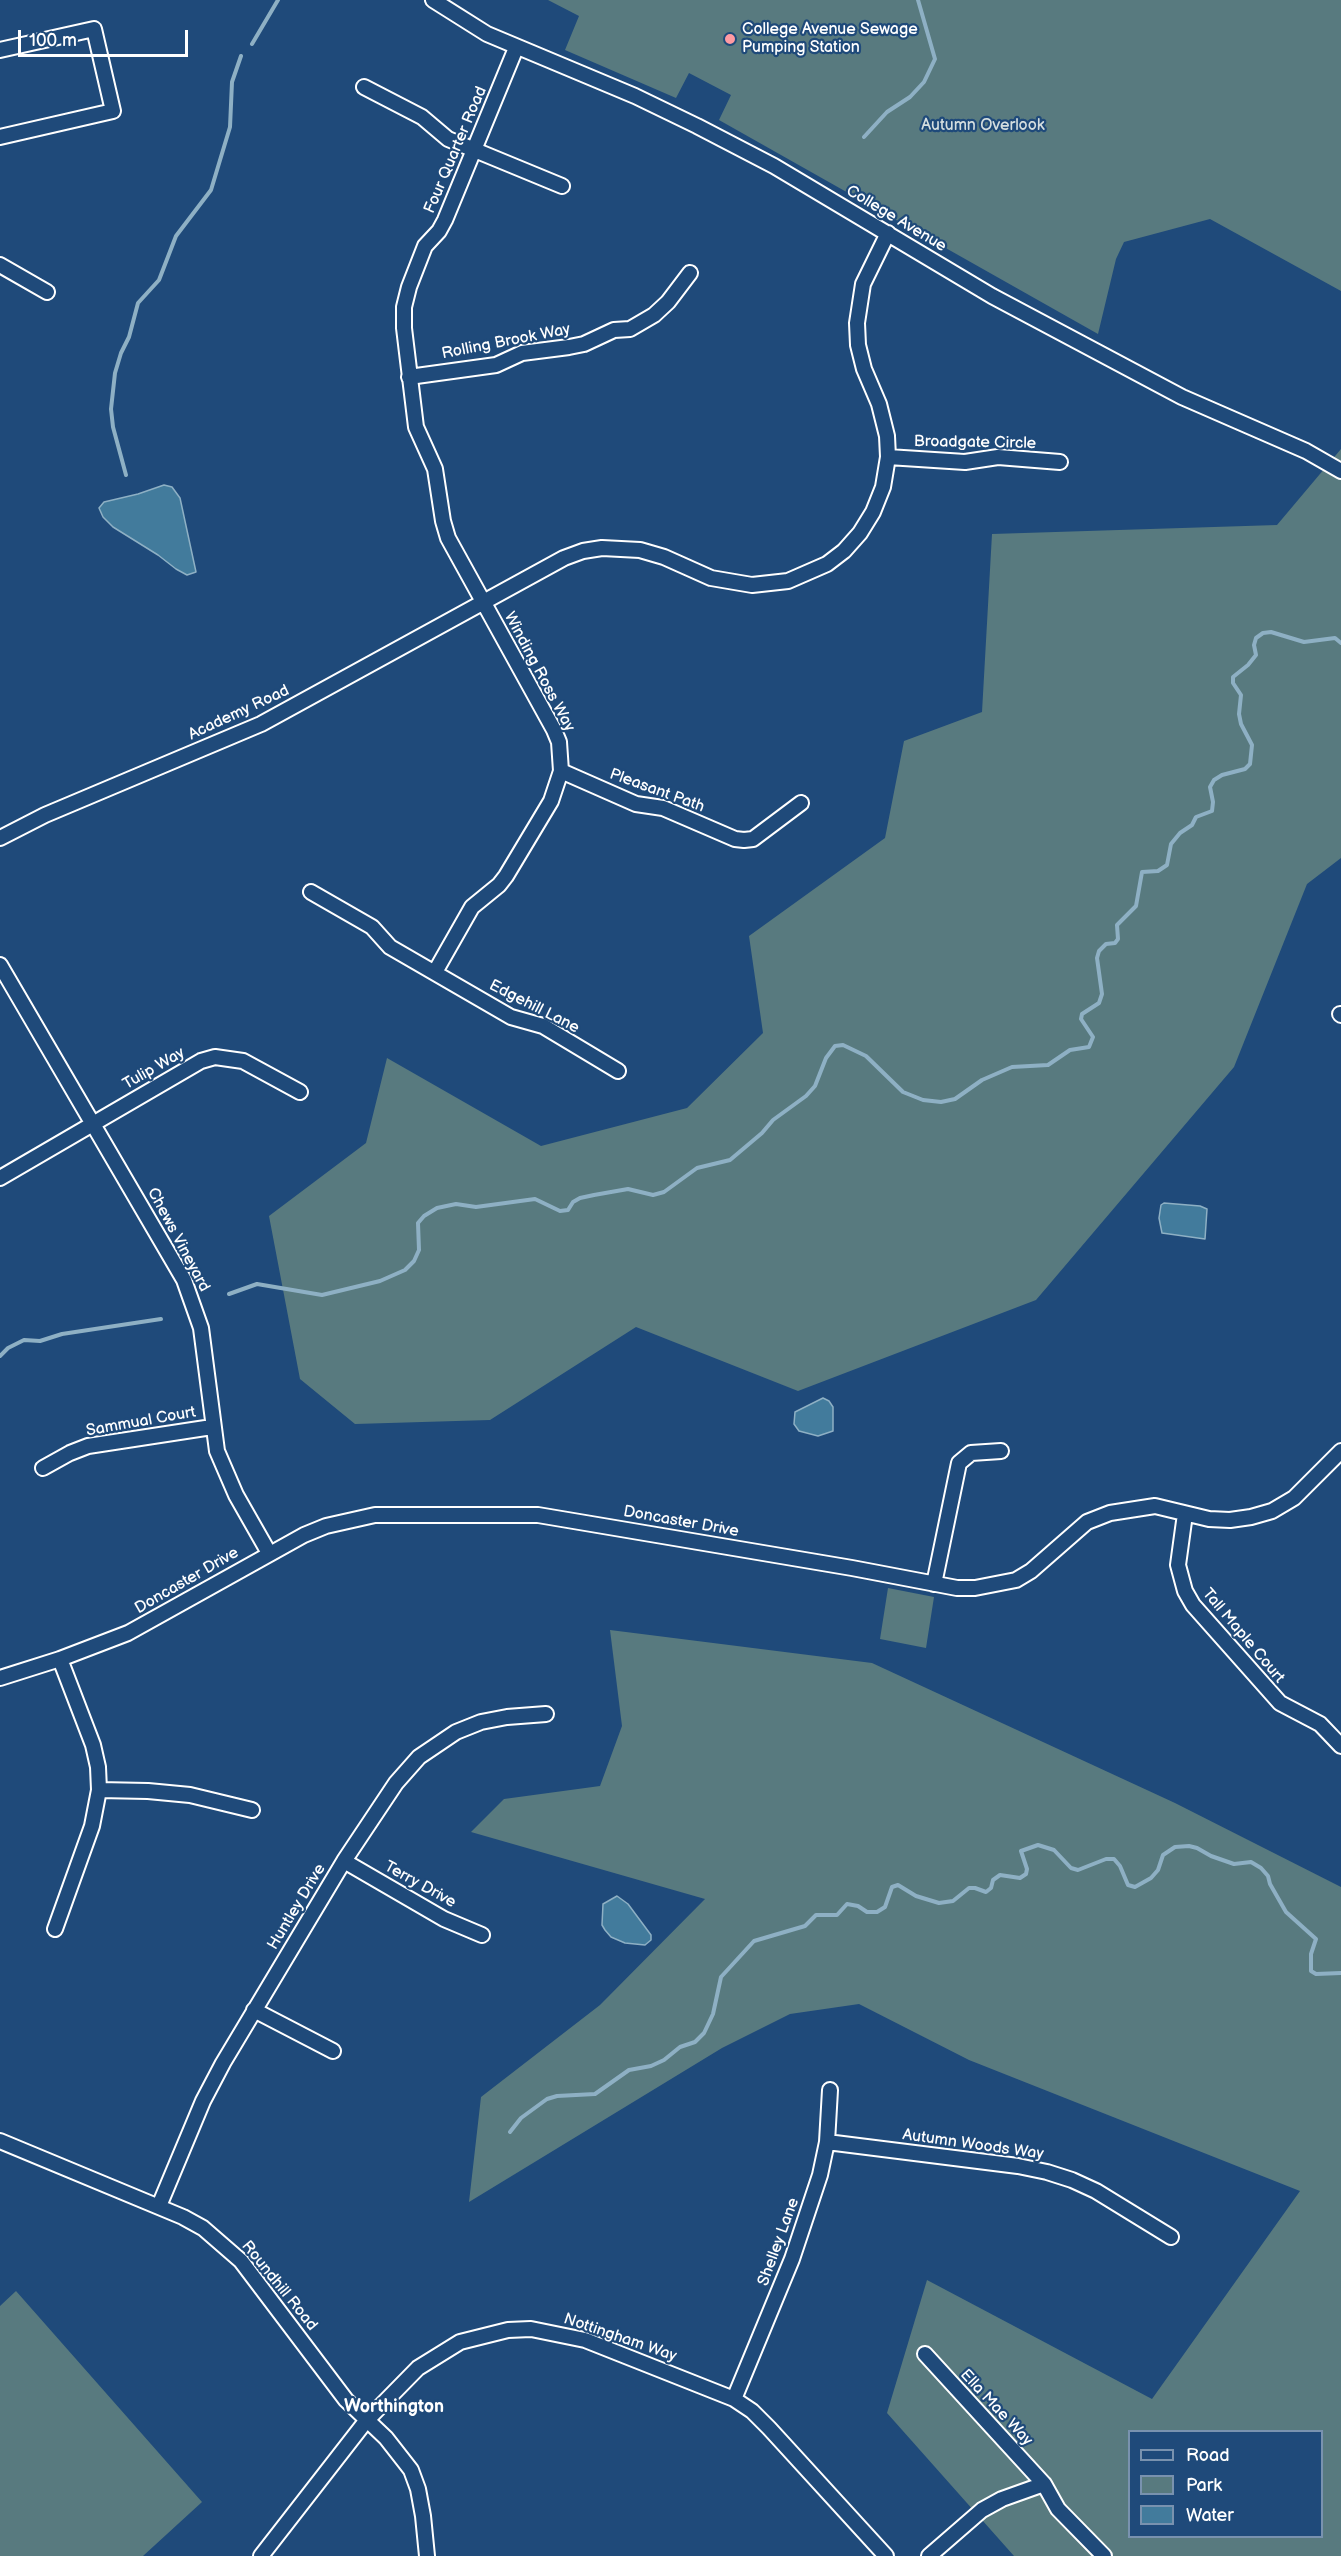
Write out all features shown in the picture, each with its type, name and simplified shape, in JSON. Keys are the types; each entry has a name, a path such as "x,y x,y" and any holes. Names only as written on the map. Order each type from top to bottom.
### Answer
{"street":[{"name":"College Avenue","path":"433,0 487,34 625,92 774,166 992,296 1173,392 1231,420 1306,451 1341,471"},
{"path":"0,50 94,29 113,111 0,137"},
{"name":"Four Quarter Road","path":"483,602 448,538 435,469 420,441 416,427 404,328 404,307 425,246 439,231 445,220 516,48"},
{"path":"364,87 422,117 448,140 562,186"},
{"name":"Academy Road","path":"0,838 45,815 261,724 564,558 583,551 602,548 640,550 732,584 752,585 788,581 827,564 844,551 860,533 873,512 883,487 888,457 883,418 864,369 858,345 857,323 863,285 888,233"},
{"path":"0,265 47,292"},
{"name":"Rolling Brook Way","path":"410,377 496,364 522,353 584,344 614,330 630,329 654,315 668,302 690,273"},
{"name":"Broadgate Circle","path":"888,457 965,462 998,457 1060,462"},
{"name":"Winding Ross Way","path":"435,972 472,907 499,885 506,876 551,801 561,771 559,742 554,730 483,602"},
{"name":"Pleasant Path","path":"561,771 636,804 663,808 735,839 753,839 801,803"},
{"name":"Edgehill Lane","path":"310,892 372,927 390,947 511,1017 543,1026 618,1071"},
{"name":"Chews Vineyard","path":"0,965 175,1264 194,1304 206,1357 212,1427 217,1451 269,1553"},
{"name":"Tulip Way","path":"0,1178 201,1061 215,1057 230,1058 249,1064 300,1092"},
{"name":"Sammual Court","path":"43,1468 88,1446 212,1427"},
{"path":"934,1584 959,1464 971,1453 1001,1451"},
{"name":"Doncaster Drive","path":"0,1678 60,1659 128,1633 269,1553 326,1526 375,1515 507,1514 563,1519 934,1584 975,1588 1016,1580 1038,1566 1087,1522 1110,1513 1155,1506 1209,1519 1230,1520 1272,1511 1294,1498 1341,1451"},
{"name":"Tall Maple Court","path":"1185,1514 1178,1564 1185,1591 1194,1605 1280,1703 1320,1724 1341,1746"},
{"path":"55,1929 92,1826 99,1790 98,1767 93,1745 60,1659"},
{"name":"Huntley Drive","path":"159,2206 203,2101 254,2010 344,1861 396,1783 419,1757 436,1743 456,1732 481,1722 507,1716 546,1714"},
{"path":"99,1790 178,1793 252,1810"},
{"name":"Terry Drive","path":"344,1861 444,1918 482,1935"},
{"path":"254,2010 333,2052"},
{"name":"Shelley Lane","path":"734,2399 792,2259 820,2175 827,2142 830,2090"},
{"name":"Roundhill Road","path":"0,2141 159,2206 203,2228 241,2261 346,2400 386,2438 411,2470 418,2489 423,2516 426,2556"},
{"name":"Autumn Woods Way","path":"827,2142 1018,2166 1047,2172 1096,2191 1171,2237"},
{"name":"Nottingham Way","path":"261,2556 366,2421 418,2368 460,2342 508,2330 531,2329 585,2340 734,2399 752,2411 769,2428 886,2556"},
{"name":"Ella Mae Way","path":"925,2354 1044,2484 1058,2509 1104,2556"},
{"path":"929,2556 982,2510 1002,2499 1044,2484"}],"green space":[{"name":"Autumn Overlook","path":"548,0 1341,0 1341,291 1210,219 1124,242 1116,259 1098,334 719,120 731,95 689,73 676,98 565,50 579,16"},
{"path":"1341,449 1341,858 1307,884 1234,1067 1036,1300 798,1391 636,1327 490,1420 355,1424 300,1379 269,1216 366,1143 387,1058 541,1146 687,1108 763,1033 749,936 885,838 904,741 982,712 992,534 1277,525"},
{"path":"888,1588 934,1597 926,1648 880,1639"},
{"path":"610,1630 872,1663 1175,1803 1341,1887 1341,2556 1014,2556 887,2413 927,2280 1152,2399 1300,2191 969,2060 859,2004 790,2014 722,2048 469,2202 481,2097 600,2005 705,1899 471,1832 504,1799 600,1786 622,1726"},
{"path":"16,2291 202,2502 143,2556 0,2556 0,2306"}],"water":[{"path":"164,485 172,487 180,498 196,572 187,575 113,527 103,517 99,508 104,502"},
{"path":"1164,1203 1200,1206 1207,1209 1205,1239 1162,1233 1159,1218 1161,1205"},
{"path":"823,1398 833,1407 833,1431 818,1436 799,1431 794,1424 795,1412"},
{"path":"617,1896 628,1904 651,1935 651,1940 645,1945 625,1943 611,1937 602,1925 603,1904"}],"waterway":[{"path":"252,44 278,0"},
{"path":"864,137 887,112 910,97 924,82 935,59 918,0"},
{"path":"126,475 113,427 111,409 115,373 129,337 138,303 159,280 176,236 211,190 230,127 232,82 241,56"},
{"path":"229,1294 257,1284 322,1295 380,1281 405,1270 414,1261 419,1250 418,1223 437,1208 456,1204 476,1207 535,1199 560,1211 568,1210 573,1202 580,1198 594,1195 628,1189 653,1195 664,1192 697,1168 730,1160 762,1133 773,1120 806,1096 815,1086 826,1058 835,1046 843,1045 866,1056 903,1092 923,1100 941,1102 955,1099 982,1080 1012,1067 1048,1065 1070,1050 1089,1047 1093,1037 1081,1019 1082,1014 1099,1003 1102,994 1097,958 1099,951 1106,944 1115,943 1118,939 1117,925 1136,906 1142,872 1158,871 1167,865 1171,844 1180,833 1192,825 1196,817 1212,811 1210,787 1214,780 1222,775 1245,769 1250,764 1252,745 1241,724 1239,714 1241,695 1233,683 1233,677 1256,655 1254,645 1256,638 1263,633 1271,632 1304,642 1335,638 1341,643"},
{"path":"0,1356 8,1348 24,1340 40,1341 62,1334 161,1319"},
{"path":"510,2132 521,2118 547,2099 557,2096 595,2094 629,2070 651,2066 664,2060 680,2047 695,2042 704,2033 713,2014 721,1977 754,1941 805,1926 816,1915 837,1915 847,1904 858,1906 867,1912 877,1912 885,1907 892,1887 898,1885 916,1896 939,1903 953,1901 969,1888 986,1892 991,1888 993,1880 1000,1875 1020,1878 1026,1874 1027,1869 1021,1851 1038,1845 1054,1850 1071,1868 1078,1870 1106,1859 1114,1859 1120,1866 1128,1885 1135,1887 1151,1878 1158,1870 1163,1855 1175,1847 1197,1848 1234,1864 1251,1862 1268,1876 1286,1912 1316,1939 1311,1954 1311,1971 1316,1974 1341,1973"}],"place":[{"name":"College Avenue Sewage Pumping Station","path":"730,39"}],"district":[{"name":"Worthington","path":"394,2407"}]}
